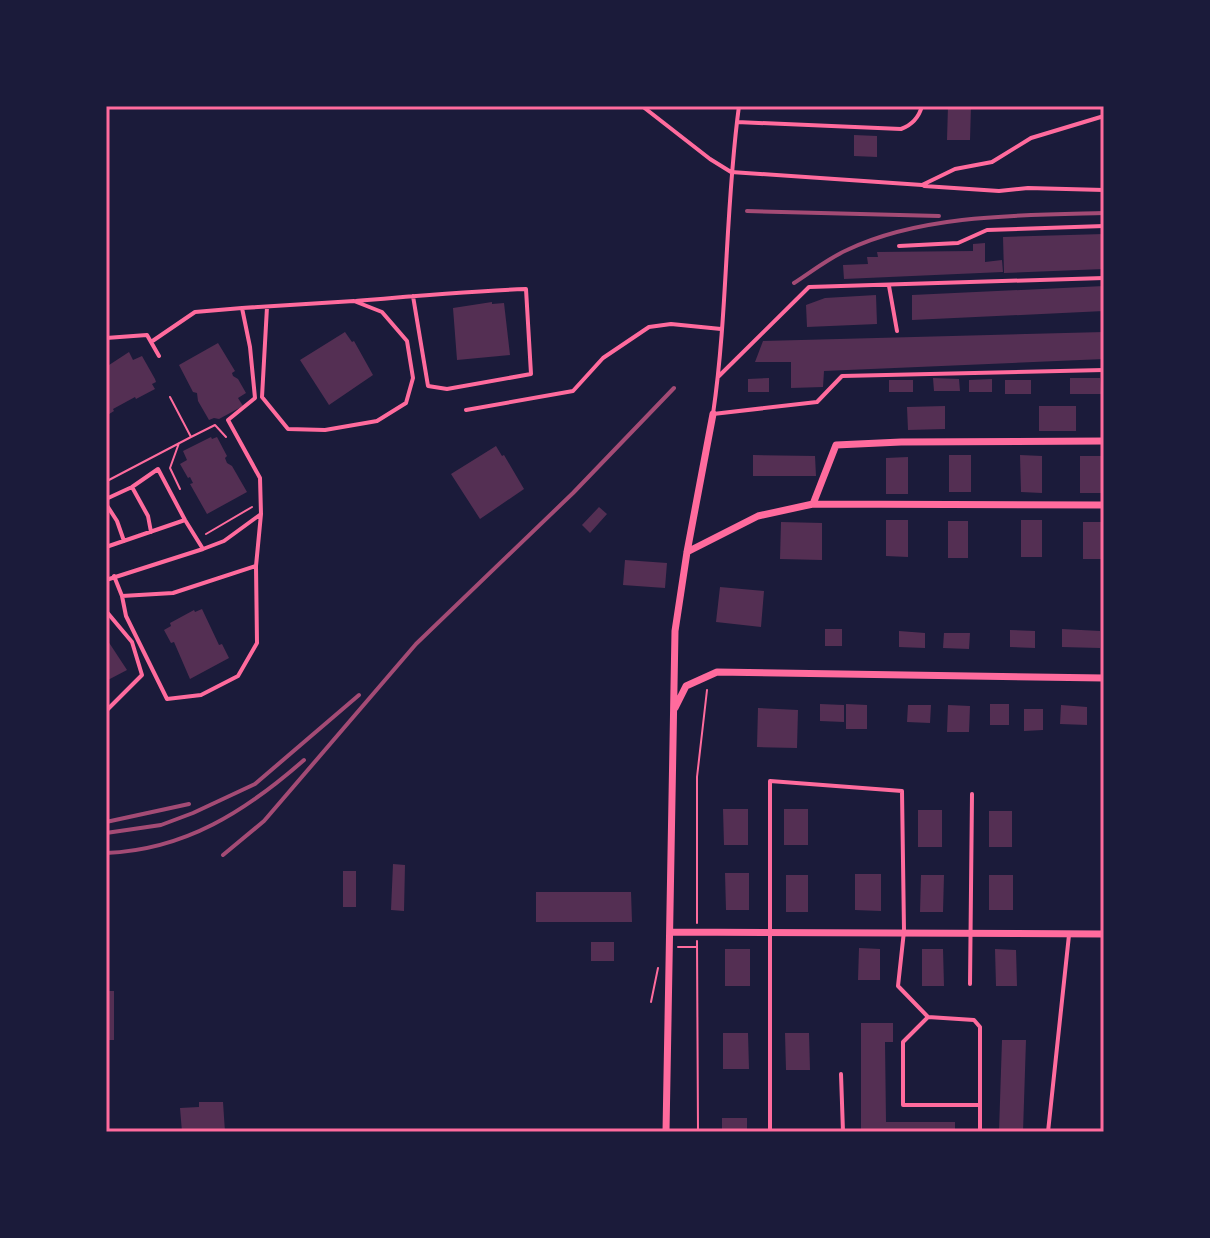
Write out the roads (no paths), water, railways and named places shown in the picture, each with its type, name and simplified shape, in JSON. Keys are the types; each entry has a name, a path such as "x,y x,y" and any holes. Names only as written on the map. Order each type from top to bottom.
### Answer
{"street":[{"path":"666,1132 675,631 713,414"},
{"path":"813,504 836,445 1104,441"},
{"path":"687,552 758,516 813,504 1104,505"},
{"path":"674,710 686,686 717,672 1100,678"},
{"path":"671,932 1104,934"}],"lane":[{"path":"642,106 731,172 999,191 1028,188 1104,190"},
{"path":"739,106 731,172 719,376 713,414 817,402 842,376 1104,370"},
{"path":"737,122 901,129 918,116 922,106"},
{"path":"922,185 955,169 992,162 1031,138 1104,116"},
{"path":"899,246 958,243 987,230 1104,226"},
{"path":"719,376 809,287 1104,278"},
{"path":"889,286 897,331"},
{"path":"151,342 195,312 413,296 526,289 531,374 447,389 428,386 413,296"},
{"path":"267,307 262,397 288,429 325,430 377,421 406,403 413,378 407,341 382,312 354,301"},
{"path":"114,576 126,616 167,699 201,695 238,676 257,643 256,566 261,514 260,478 228,420 255,398 242,308"},
{"path":"466,410 573,391 603,358 649,327 671,324 721,329"},
{"path":"106,338 147,335 159,356"},
{"path":"124,541 106,501 158,469 203,549"},
{"path":"132,487 148,516 151,532"},
{"path":"106,580 224,541 261,514"},
{"path":"106,547 185,520"},
{"path":"122,596 173,593 256,566"},
{"path":"106,611 132,642 142,675 106,711"},
{"path":"1100,678 1104,685"},
{"path":"770,1132 770,781 902,791 904,931 898,986 928,1017 974,1020 980,1027 980,1132"},
{"path":"970,984 972,794"},
{"path":"1048,1132 1069,933"},
{"path":"928,1017 903,1042 903,1105 978,1105"},
{"path":"841,1074 843,1132"}],"railway":[{"path":"747,211 939,216"},
{"path":"794,283 847,250 907,229 973,219 1104,213"},
{"path":"223,855 264,821 416,644 573,493 674,388"},
{"path":"106,833 161,825 255,784 359,695"},
{"path":"106,853 135,850 188,836 260,796 304,760"},
{"path":"106,822 189,804"}]}
